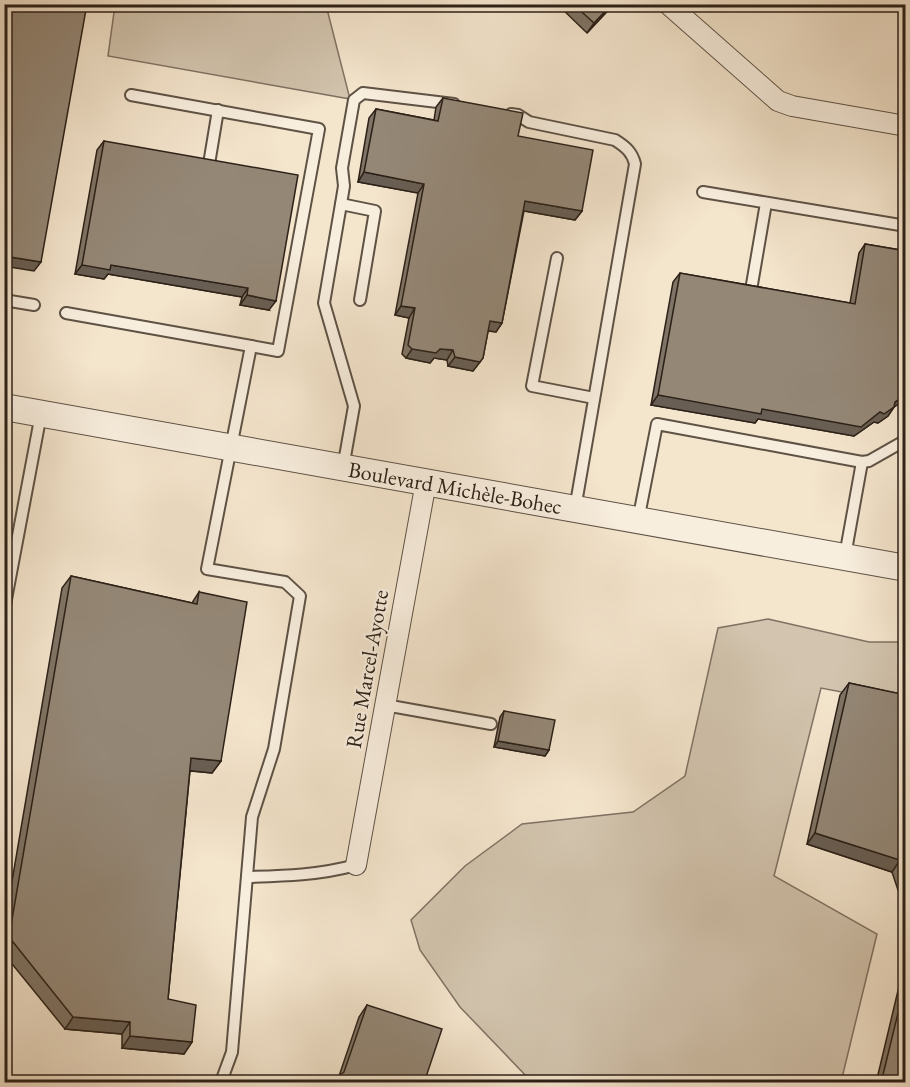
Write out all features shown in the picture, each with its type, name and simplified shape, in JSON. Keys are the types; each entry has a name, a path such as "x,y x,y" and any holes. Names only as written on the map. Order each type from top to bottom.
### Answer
{"street":[{"path":"668,4 778,101 792,106 906,126"},
{"name":"Boulevard Michèle-Bohec","path":"4,407 906,568"},
{"name":"Rue Marcel-Ayotte","path":"356,865 426,482"}],"lane":[{"path":"344,468 354,406 324,303 344,186 342,168 354,100 363,93 432,100 464,106"},
{"path":"66,313 278,351 320,129 131,95"},
{"path":"208,170 218,110"},
{"path":"496,111 518,115 529,122 615,140 633,155 635,164 574,509"},
{"path":"703,192 906,226"},
{"path":"341,204 375,211 360,300"},
{"path":"750,296 766,204"},
{"path":"556,258 532,386 594,398"},
{"path":"4,300 34,305"},
{"path":"221,1083 232,1052 252,817 274,749 300,596 285,582 207,569 251,346"},
{"path":"4,610 41,413"},
{"path":"638,521 657,424 862,462 869,461 906,440"},
{"path":"845,557 862,462"},
{"path":"385,705 491,724"},
{"path":"247,877 300,876 356,865"}],"shaded area":[{"path":"115,5 326,5 350,99 108,56"},
{"path":"768,619 869,642 905,642 905,704 821,688 774,876 877,934 841,1082 530,1082 460,1007 420,950 411,920 465,866 522,824 633,812 685,776 718,628"}],"building":[{"path":"4,4 87,4 41,262 4,256"},
{"path":"573,4 612,4 594,23"},
{"path":"443,98 523,113 518,136 593,150 582,211 525,201 502,323 490,321 483,358 480,362 455,357 453,350 440,349 436,353 412,349 408,345 415,308 401,306 424,184 364,172 376,109 438,121"},
{"path":"104,141 298,175 276,301 247,295 248,288 111,265 110,270 82,265"},
{"path":"865,244 906,251 906,395 895,402 894,407 884,414 880,412 861,427 762,409 761,414 658,395 680,273 855,304"},
{"path":"71,576 197,604 199,592 247,602 221,761 191,758 168,999 196,1005 192,1042 130,1036 130,1022 73,1017 9,937"},
{"path":"849,683 906,695 906,876 900,860 815,833"},
{"path":"504,711 555,720 549,750 498,741"},
{"path":"906,980 906,1083 881,1083"},
{"path":"367,1005 442,1029 424,1083 328,1083 344,1072"}]}
